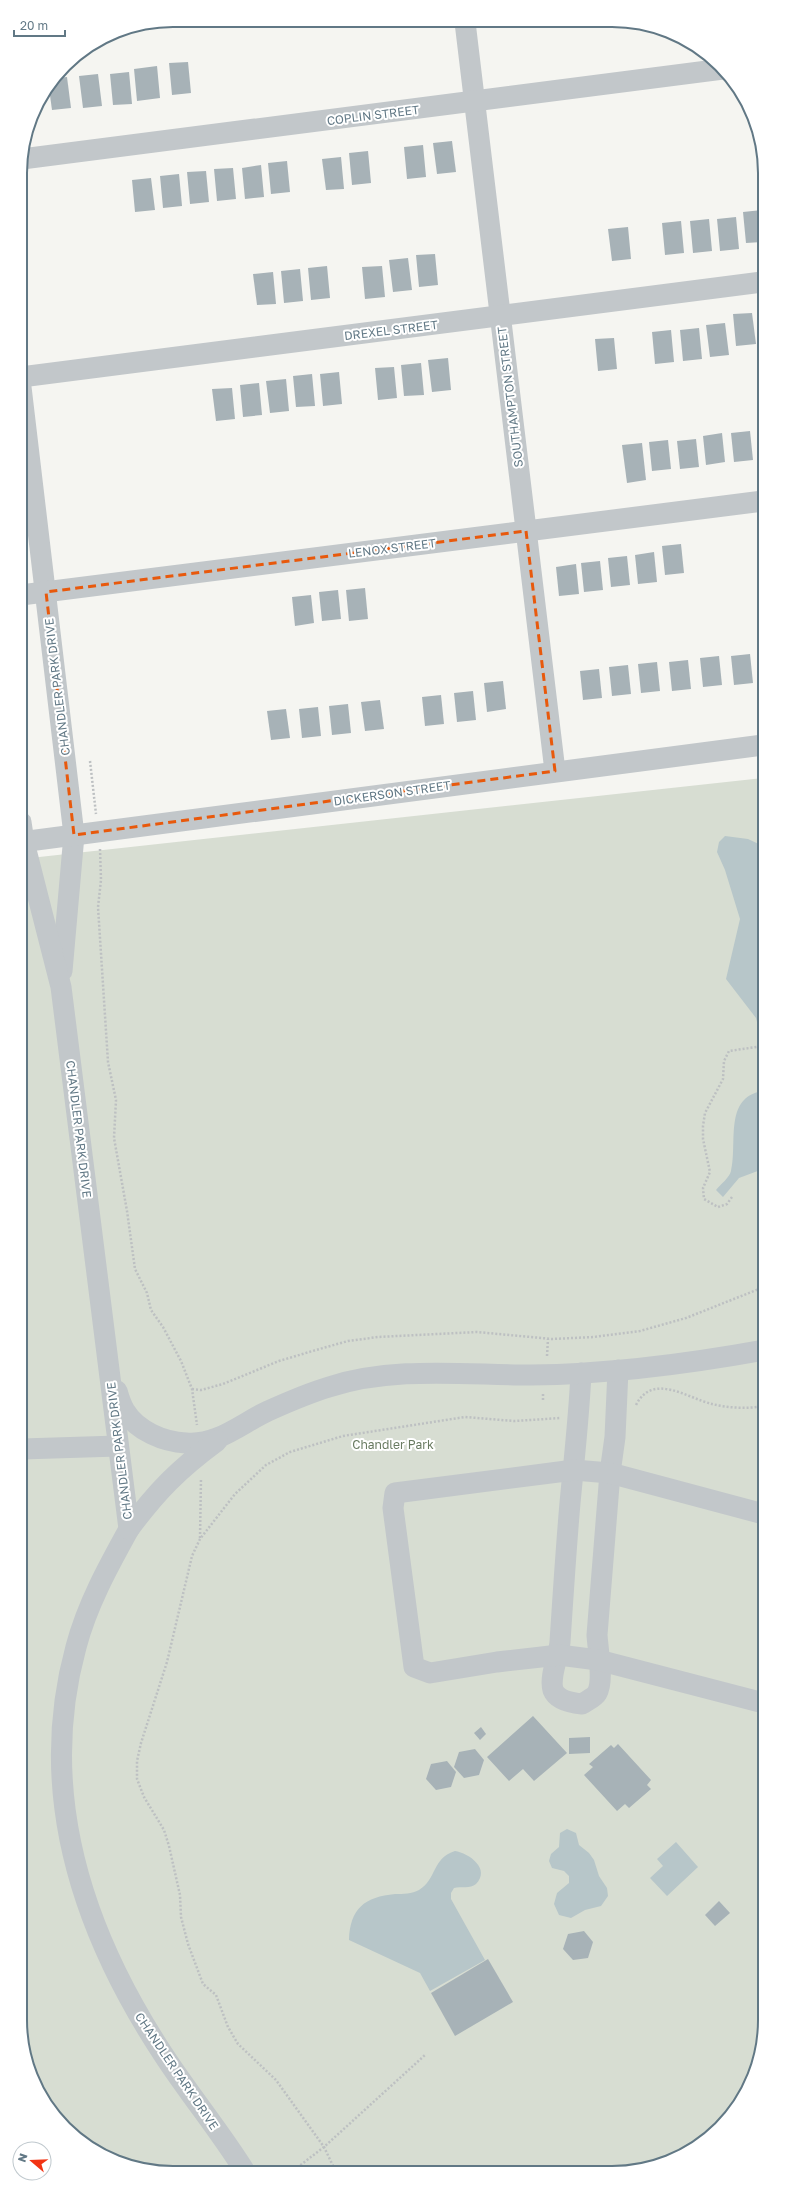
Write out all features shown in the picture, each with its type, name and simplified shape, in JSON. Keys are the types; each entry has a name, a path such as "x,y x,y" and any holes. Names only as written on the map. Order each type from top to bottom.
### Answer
{"street":[{"name":"SOUTHAMPTON STREET","path":"466,27 555,771"},
{"name":"COPLIN STREET","path":"28,158 715,70"},
{"name":"DREXEL STREET","path":"27,376 758,283"},
{"name":"CHANDLER PARK DRIVE","path":"27,436 74,835 61,987"},
{"name":"LENOX STREET","path":"27,594 758,502"},
{"name":"DICKERSON STREET","path":"27,835 74,835 758,746"},
{"name":"CHANDLER PARK DRIVE","path":"27,854 61,987 128,1528 101,1580 87,1613 76,1647 68,1682 62,1726 61,1764 64,1803 72,1852 88,1908 99,1936 130,2000 163,2054 241,2166"},
{"path":"128,1528 173,1475 199,1448 207,1442 227,1434 267,1411 329,1387 359,1379 415,1374 581,1373 618,1370 678,1364 758,1351"},
{"path":"581,1373 579,1418 559,1655 552,1682 554,1691 570,1702 582,1704 597,1694 602,1677 598,1660 597,1635 610,1473 615,1437 618,1370"},
{"path":"110,1373 125,1411 137,1424 153,1435 199,1448"},
{"path":"27,1449 118,1446"},
{"path":"758,1512 610,1473 574,1470 395,1493 393,1508 414,1667 430,1673 497,1662 559,1655 598,1660 758,1701"}],"path":[{"path":"90,761 102,864 98,907 108,1062 116,1100 114,1138 127,1211 135,1269 147,1293 152,1310 181,1361 192,1389 202,1484 200,1539"},
{"path":"732,1197 727,1204 718,1207 704,1199 703,1188 710,1172 703,1139 705,1113 723,1078 726,1054 729,1051 737,1049 758,1047"},
{"path":"192,1389 201,1390 223,1384 279,1361 348,1341 378,1336 477,1332 552,1339 594,1337 640,1331 686,1318 758,1289"},
{"path":"615,1419 633,1419 634,1410 637,1403 646,1393 662,1387 712,1404 758,1407"},
{"path":"333,2166 324,2147 276,2080 238,2044 228,2027 216,1995 203,1984 188,1944 181,1917 177,1880 164,1830 144,1797 137,1779 137,1761 141,1743 167,1662 186,1574 200,1539 235,1494 266,1465 290,1452 343,1436 465,1417 514,1421 579,1418"},
{"path":"299,2166 324,2147 425,2055"}],"highlighted area":[{"path":"526,531 555,771 74,835 46,592"}],"green space":[{"name":"Chandler Park","path":"758,779 758,2029 753,2058 747,2076 728,2109 701,2136 668,2155 650,2161 621,2166 154,2165 117,2155 84,2136 57,2109 38,2076 32,2058 27,2029 27,858"}],"shaded area":[{"path":"725,836 748,839 758,844 758,1026 756,1018 726,979 740,919 725,870 717,852 719,842"},
{"path":"758,1093 758,1171 739,1178 723,1197 716,1190 731,1171 737,1112 742,1102 750,1095"},
{"path":"567,1829 576,1833 579,1845 589,1853 594,1860 599,1876 607,1888 608,1896 601,1906 585,1910 571,1918 559,1915 554,1904 557,1893 569,1883 569,1876 564,1871 552,1868 549,1861 551,1854 559,1847 560,1833"},
{"path":"676,1842 698,1867 667,1896 650,1878 663,1866 657,1859"},
{"path":"455,1851 461,1852 472,1858 480,1867 480,1878 476,1884 474,1886 454,1888 451,1893 451,1899 485,1960 430,1991 420,1973 349,1940 350,1929 352,1920 361,1906 375,1898 410,1893 419,1890 429,1880 442,1858"}],"building":[{"path":"188,62 191,93 172,95 169,63"},
{"path":"157,66 160,98 137,101 134,69"},
{"path":"129,72 132,104 113,105 110,74"},
{"path":"98,74 102,106 83,108 79,76"},
{"path":"63,77 67,77 71,108 52,110 50,95"},
{"path":"452,141 456,172 437,174 433,143"},
{"path":"423,145 426,177 407,179 404,147"},
{"path":"368,151 371,183 352,185 349,153"},
{"path":"341,157 344,189 326,190 322,159"},
{"path":"287,161 290,192 271,194 268,163"},
{"path":"261,165 264,197 245,199 242,168"},
{"path":"233,168 236,199 217,201 214,169"},
{"path":"206,171 209,202 190,204 187,172"},
{"path":"179,174 182,206 163,208 160,176"},
{"path":"151,178 155,210 135,212 132,180"},
{"path":"758,210 758,242 746,243 743,212"},
{"path":"736,217 739,249 720,251 717,219"},
{"path":"709,219 712,251 693,253 690,221"},
{"path":"681,221 684,253 665,255 662,223"},
{"path":"628,227 631,259 612,261 608,229"},
{"path":"435,254 438,285 419,287 416,255"},
{"path":"408,258 412,290 393,292 389,260"},
{"path":"327,266 330,298 311,300 308,268"},
{"path":"382,266 385,297 365,299 362,267"},
{"path":"300,269 303,301 284,303 281,271"},
{"path":"273,272 276,304 257,305 253,274"},
{"path":"752,313 756,344 736,346 733,314"},
{"path":"725,323 729,355 710,357 706,325"},
{"path":"699,328 702,359 683,361 680,330"},
{"path":"671,330 674,362 655,364 652,332"},
{"path":"614,338 617,369 598,371 595,339"},
{"path":"448,358 451,390 432,392 428,360"},
{"path":"421,363 424,395 404,396 401,365"},
{"path":"394,367 397,398 378,400 375,368"},
{"path":"339,372 342,404 323,406 320,374"},
{"path":"312,374 315,406 296,407 293,376"},
{"path":"286,379 289,411 270,413 266,381"},
{"path":"259,383 262,415 243,417 240,385"},
{"path":"232,388 235,419 216,421 212,389"},
{"path":"750,431 753,460 734,462 731,433"},
{"path":"722,433 725,462 706,465 703,436"},
{"path":"696,439 699,467 680,469 677,441"},
{"path":"668,440 671,469 652,471 649,442"},
{"path":"642,443 646,480 627,483 622,445"},
{"path":"681,544 684,573 665,575 662,546"},
{"path":"654,552 657,582 638,584 635,555"},
{"path":"627,556 630,585 611,587 608,558"},
{"path":"600,561 603,590 584,592 581,563"},
{"path":"576,564 579,594 559,596 556,567"},
{"path":"365,588 368,619 349,621 346,590"},
{"path":"338,590 341,619 322,621 319,592"},
{"path":"311,595 314,623 295,626 292,597"},
{"path":"750,654 753,683 734,685 731,656"},
{"path":"719,656 722,685 703,687 700,658"},
{"path":"688,660 691,689 672,691 669,662"},
{"path":"657,662 660,691 641,693 638,664"},
{"path":"628,665 631,694 612,696 609,667"},
{"path":"599,669 602,698 583,700 580,671"},
{"path":"503,681 506,709 487,712 484,683"},
{"path":"473,691 476,720 457,722 454,693"},
{"path":"441,695 444,724 425,726 422,697"},
{"path":"380,700 384,729 365,731 361,702"},
{"path":"348,704 351,733 332,735 329,706"},
{"path":"318,707 321,736 302,738 299,709"},
{"path":"286,709 290,738 271,740 267,711"},
{"path":"533,1716 567,1753 534,1781 523,1769 509,1781 487,1757"},
{"path":"481,1727 486,1734 480,1740 474,1733"},
{"path":"590,1737 590,1753 569,1754 569,1738"},
{"path":"618,1744 651,1780 647,1785 651,1789 629,1808 625,1804 617,1811 584,1775 593,1767 589,1764 611,1745 614,1748"},
{"path":"475,1749 484,1760 479,1775 464,1778 454,1767 459,1752"},
{"path":"447,1761 456,1772 451,1787 436,1790 426,1779 431,1764"},
{"path":"719,1901 730,1913 715,1926 705,1915"},
{"path":"584,1931 593,1942 588,1958 573,1960 563,1949 568,1934"},
{"path":"488,1959 513,2002 455,2036 431,1993"}]}
